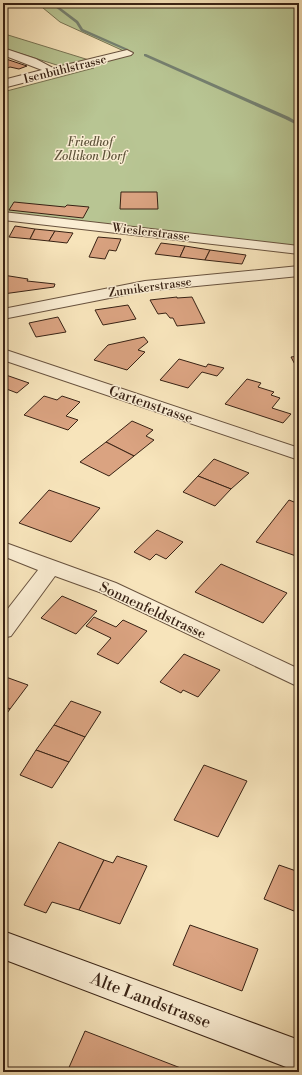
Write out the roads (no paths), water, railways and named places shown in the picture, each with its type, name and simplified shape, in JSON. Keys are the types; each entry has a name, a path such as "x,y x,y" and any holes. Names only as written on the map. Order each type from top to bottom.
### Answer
{"main road":[{"name":"Alte Landstrasse","path":"3,945 299,1056"}],"street":[{"path":"3,51 26,58 40,65 48,70 47,74"},
{"name":"Isenbühlstrasse","path":"3,84 47,74 127,52"},
{"name":"Wieslerstrasse","path":"3,216 299,250"},
{"name":"Zumikerstrasse","path":"3,314 145,286 299,271"},
{"name":"Gartenstrasse","path":"3,354 299,454"},
{"name":"Sonnenfeldstrasse","path":"3,549 109,588 299,679"},
{"path":"3,630 52,566"}],"waterway":[{"path":"52,3 77,22 82,30 126,49"},
{"path":"145,55 287,118 299,125"}],"park label":[{"name":"Friedhof Zollikon Dorf","path":"90,149"}]}
